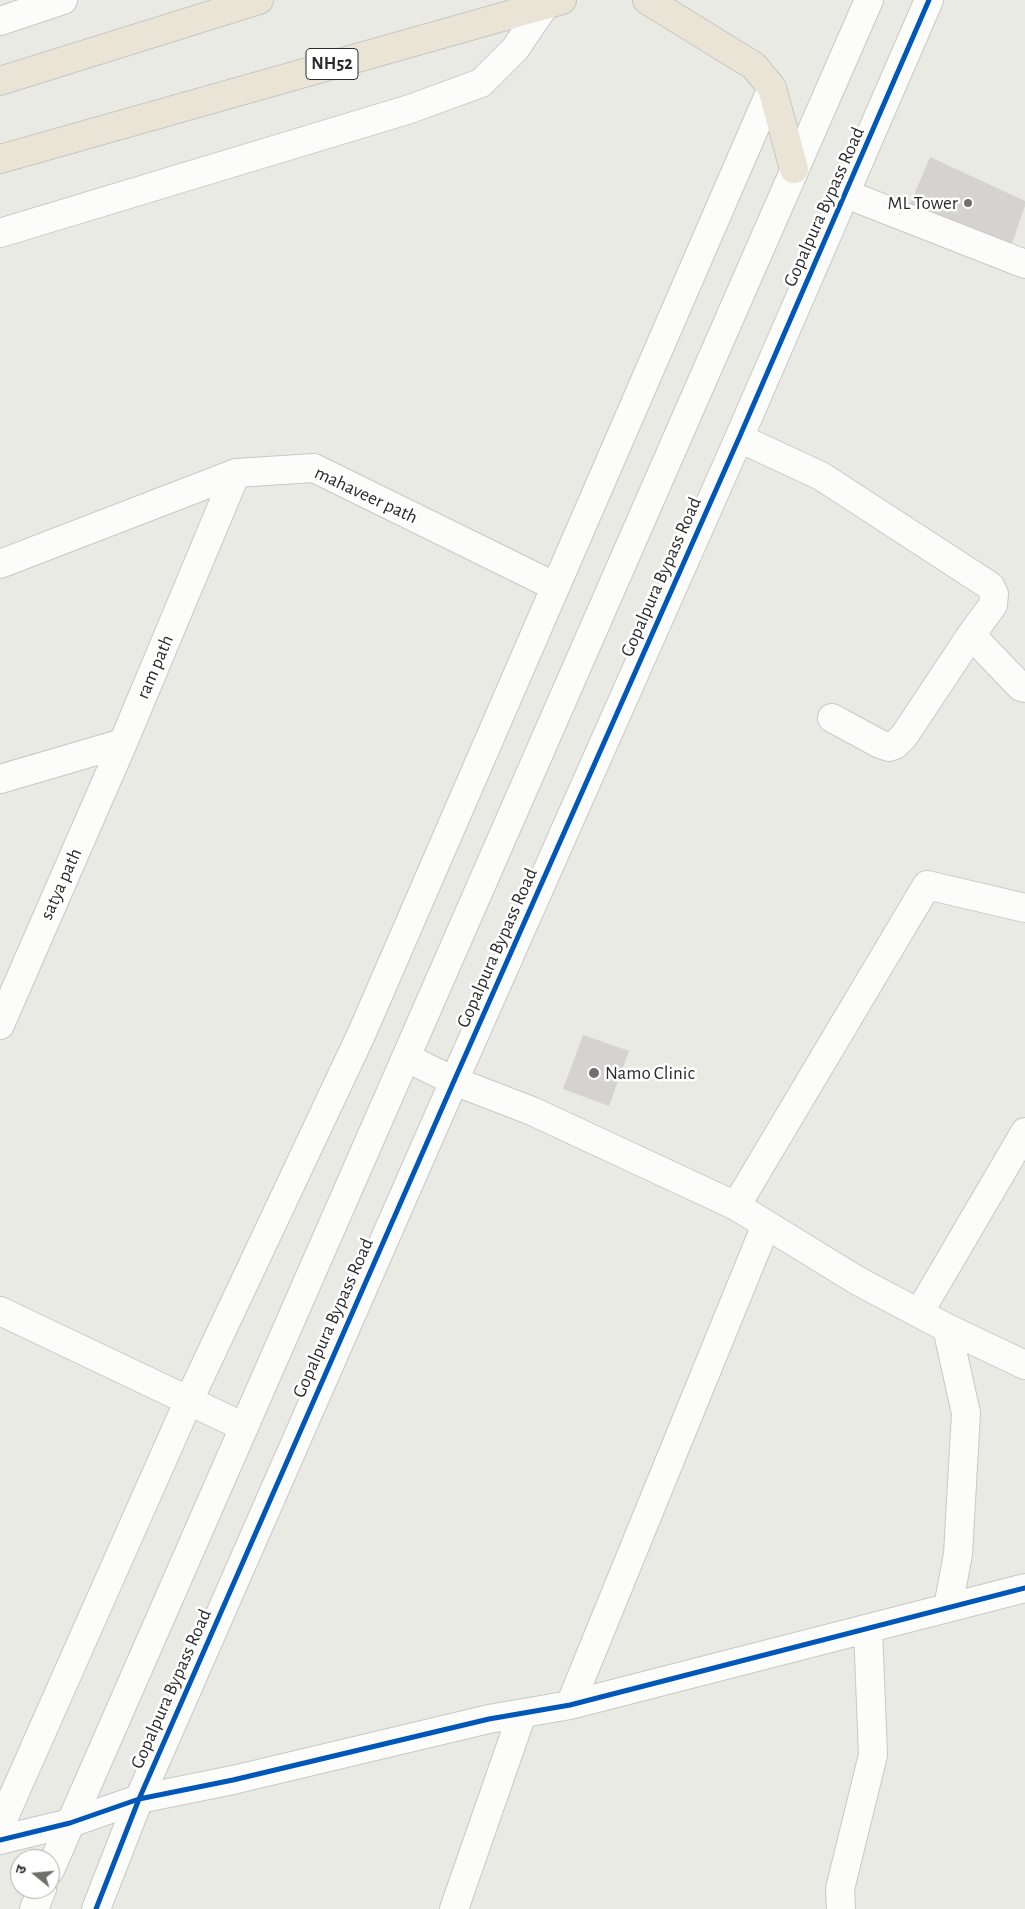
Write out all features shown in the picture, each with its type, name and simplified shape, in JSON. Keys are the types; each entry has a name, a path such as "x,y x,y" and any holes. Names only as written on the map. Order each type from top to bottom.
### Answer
{"highway":[{"path":"0,81 259,0"},
{"path":"647,0 754,66 772,88 794,169"},
{"name":"NH52","path":"0,159 554,2"}],"street":[{"path":"0,21 64,0"},
{"name":"Gopalpura Bypass Road","path":"59,1849 869,0"},
{"name":"Gopalpura Bypass Road","path":"96,1909 139,1799 739,438 929,0"},
{"path":"0,234 410,109 481,84 515,49 554,2"},
{"path":"0,1826 189,1400 361,1035 554,586 772,88"},
{"path":"846,194 1025,264"},
{"path":"739,438 821,476 990,586 994,594 994,605 971,635 904,736 895,745 880,744 832,718"},
{"name":"mahaveer path","path":"0,564 236,473 314,468 554,586"},
{"name":"ram path","path":"123,742 236,473"},
{"path":"971,635 1021,687 1025,688"},
{"path":"0,779 123,742"},
{"name":"satya path","path":"0,1024 123,742"},
{"path":"736,1206 927,885 1025,908"},
{"path":"407,1058 454,1081 532,1111 736,1206 858,1281 947,1328 1025,1365"},
{"path":"919,1313 1025,1132"},
{"path":"570,1705 766,1225"},
{"path":"0,1311 244,1427"},
{"path":"947,1328 966,1413 958,1554 948,1607"},
{"path":"0,1840 70,1823 139,1799 233,1780 489,1719 570,1705 1025,1588"},
{"path":"841,1909 840,1889 874,1755 868,1629"},
{"path":"458,1908 522,1714"}],"building":[{"name":"ML Tower","path":"930,157 1025,201 1010,249 908,209"},
{"path":"583,1035 629,1051 609,1106 563,1089"}],"cycle path":[{"path":"96,1909 139,1799 739,438 929,0"},
{"path":"0,1840 70,1823 139,1799 233,1780 489,1719 570,1705 1025,1588"}],"place":[{"name":"ML Tower","path":"968,203"},
{"name":"Namo Clinic","path":"594,1073"}]}
